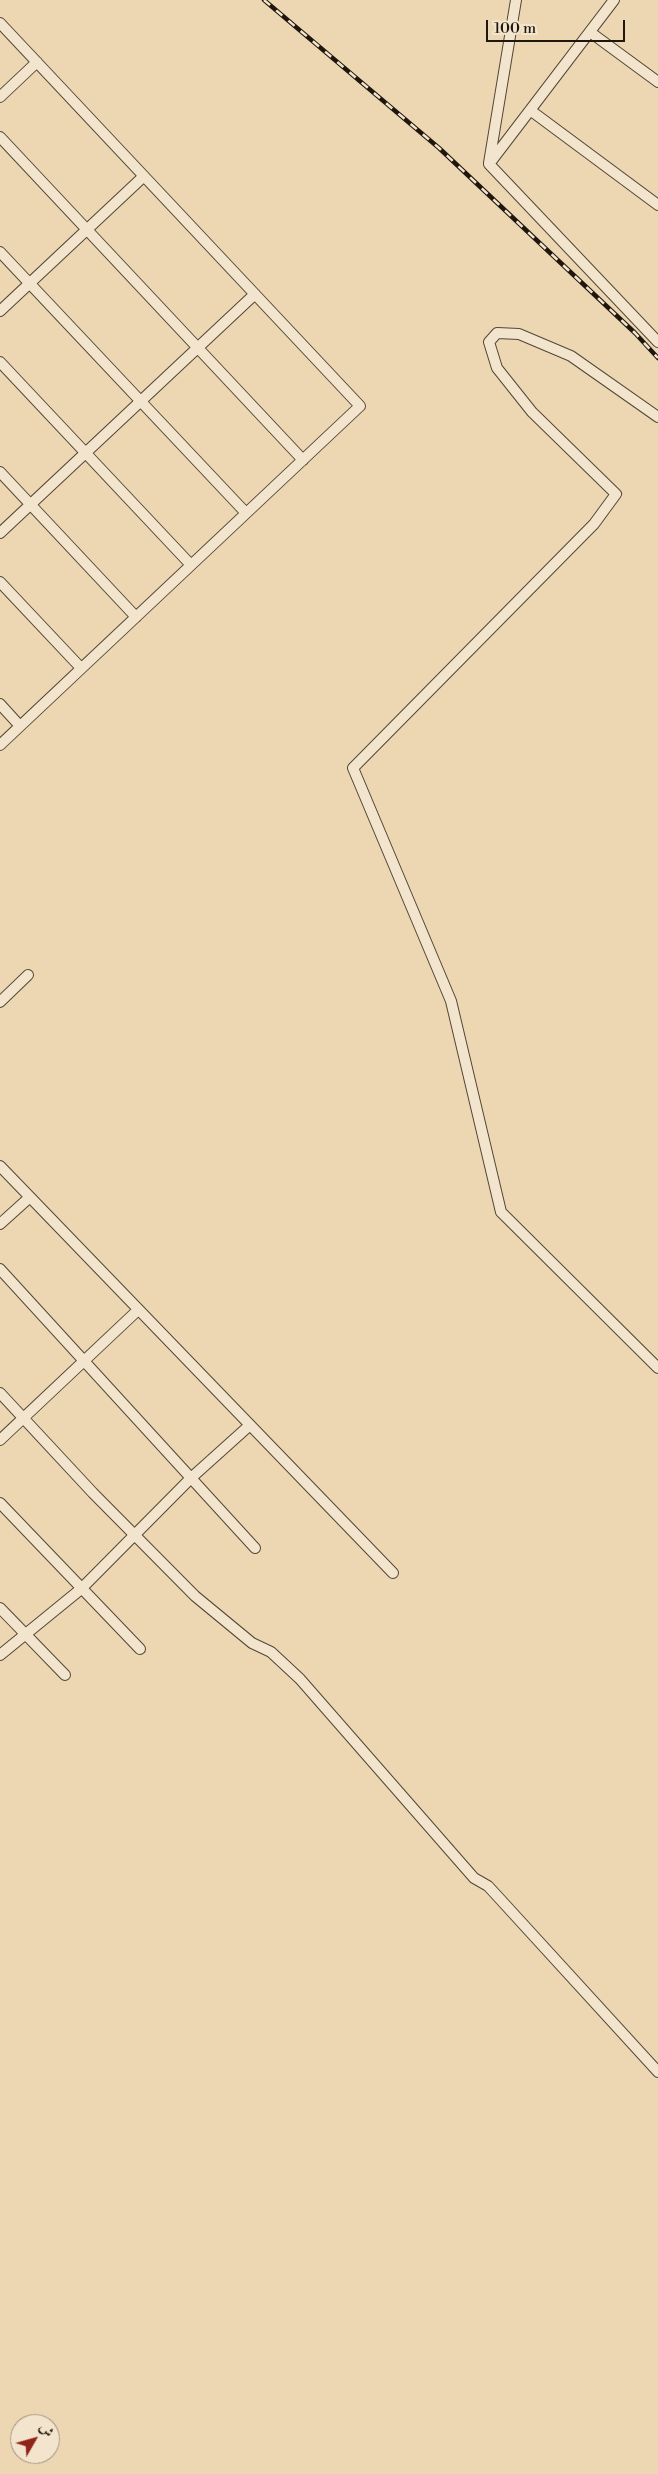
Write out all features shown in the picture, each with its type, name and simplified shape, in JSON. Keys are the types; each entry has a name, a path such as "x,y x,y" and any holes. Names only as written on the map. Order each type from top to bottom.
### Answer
{"street":[{"path":"489,164 516,0"},
{"path":"489,164 614,0"},
{"path":"0,23 360,406 0,745"},
{"path":"590,32 658,82"},
{"path":"0,97 37,62"},
{"path":"530,110 658,205"},
{"path":"0,138 303,460"},
{"path":"489,164 658,342"},
{"path":"0,311 144,176"},
{"path":"0,252 246,513"},
{"path":"0,533 255,294"},
{"path":"658,417 571,356 520,334 497,333 489,342 498,368 527,406 616,494 594,524 353,768 451,1001 500,1212 658,1368"},
{"path":"0,362 191,565"},
{"path":"0,472 136,617"},
{"path":"0,582 81,668"},
{"path":"0,704 20,726"},
{"path":"0,1002 28,975"},
{"path":"0,1166 393,1574"},
{"path":"0,1224 30,1197"},
{"path":"0,1269 255,1548"},
{"path":"0,1440 138,1310"},
{"path":"0,1393 195,1596 252,1643 271,1652 300,1679 474,1878 488,1886 658,2072"},
{"path":"0,1655 81,1588 191,1478 250,1425"},
{"path":"0,1503 140,1649"},
{"path":"0,1608 65,1676"}],"railway":[{"path":"264,0 439,148 635,333 658,358"}]}
